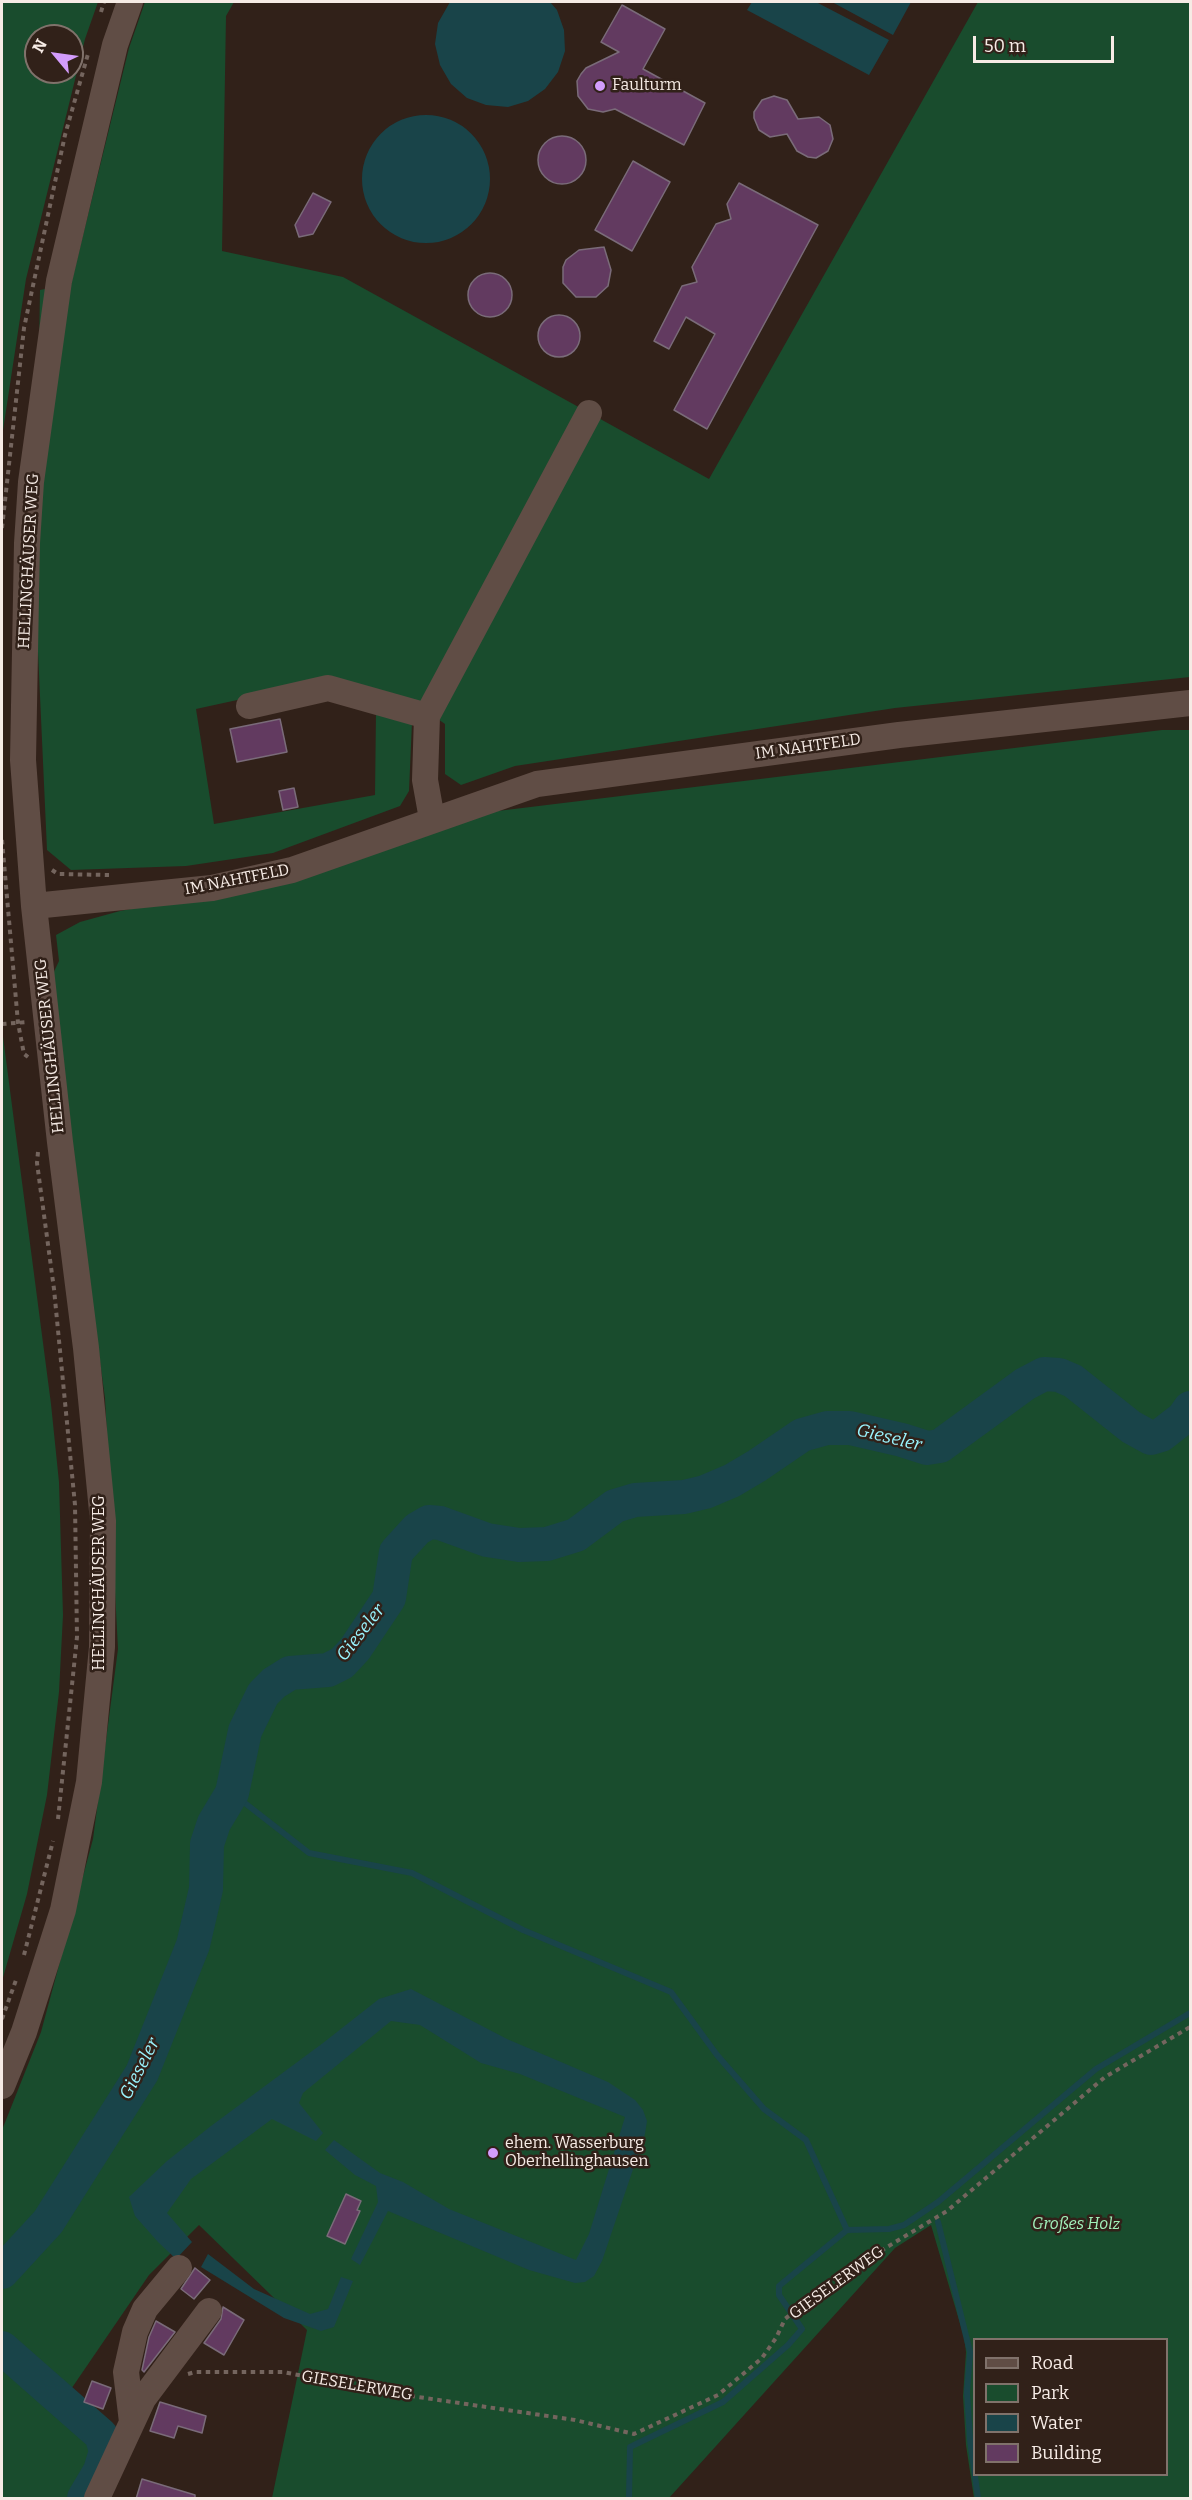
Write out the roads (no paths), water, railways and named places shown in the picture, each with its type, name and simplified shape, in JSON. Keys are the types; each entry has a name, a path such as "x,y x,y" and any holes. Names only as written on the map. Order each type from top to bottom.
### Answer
{"street":[{"name":"HELLINGHÄUSER WEG","path":"2,2086 24,2032 63,1910 89,1782 102,1647 104,1521 86,1348 52,1143 43,1063 23,760 27,543 32,482 59,281 115,45 130,2"},
{"path":"432,819 425,780 427,716 589,413"},
{"path":"249,706 328,688 427,716"},
{"name":"IM NAHTFELD","path":"34,906 212,888 292,870 537,784 899,735 1191,703"},
{"path":"132,2422 126,2372 135,2332 145,2309 179,2268"},
{"path":"97,2499 143,2399 209,2312"}],"water":[{"path":"450,2 550,2 557,10 564,30 565,51 558,72 545,89 528,101 508,107 486,105 467,98 451,84 440,65 435,44 438,23"},
{"path":"752,2 816,2 889,40 869,75 747,10"},
{"path":"832,2 911,2 893,35"},
{"path":"426,115 451,120 471,134 485,154 490,179 485,204 471,224 451,238 426,243 401,238 381,224 367,204 362,179 367,154 381,134 401,120"},
{"path":"411,1989 507,2039 608,2082 635,2100 643,2110 647,2121 645,2134 602,2261 594,2276 585,2282 575,2283 529,2270 388,2211 360,2265 351,2259 378,2202 376,2186 355,2175 325,2150 334,2140 380,2173 403,2182 449,2209 576,2260 589,2234 625,2117 520,2074 481,2063 420,2025 391,2021 303,2093 299,2103 323,2133 316,2141 272,2119 191,2179 167,2213 192,2242 176,2259 135,2216 129,2197 167,2161 211,2126 379,1999"},
{"path":"208,2254 254,2289 310,2314 328,2309 341,2277 353,2281 334,2327 321,2331 284,2318 201,2267"}],"waterway":[{"name":"Gieseler","path":"2,2272 48,2222 142,2073 193,1945 206,1889 207,1844 214,1823 232,1793 245,1731 263,1694 274,1683 290,1673 328,1670 342,1663 355,1649 389,1598 396,1552 417,1529 429,1522 440,1523 487,1540 519,1545 547,1544 576,1535 615,1506 635,1500 684,1497 705,1492 731,1481 802,1435 827,1428 850,1428 927,1448 940,1446 1025,1384 1044,1374 1059,1375 1073,1381 1131,1427 1151,1438 1161,1435 1183,1418 1190,1408"},
{"path":"232,1793 309,1853 412,1873 523,1930 671,1992 717,2055 764,2109 806,2140 847,2230 779,2286 779,2295 802,2329 788,2345 723,2402 630,2447 629,2498"},
{"path":"847,2230 889,2229 904,2225 938,2202 1096,2069 1190,2013"},
{"path":"938,2222 970,2352 967,2392 973,2462"},
{"name":"Gieseler","path":"2,2348 101,2435 106,2451 100,2471 84,2498"},
{"path":"975,2476 978,2498"}],"place":[{"name":"Faulturm","path":"600,86"},
{"name":"ehem. Wasserburg Oberhellinghausen","path":"493,2153"}],"park label":[{"name":"Großes Holz","path":"1076,2225"}]}
